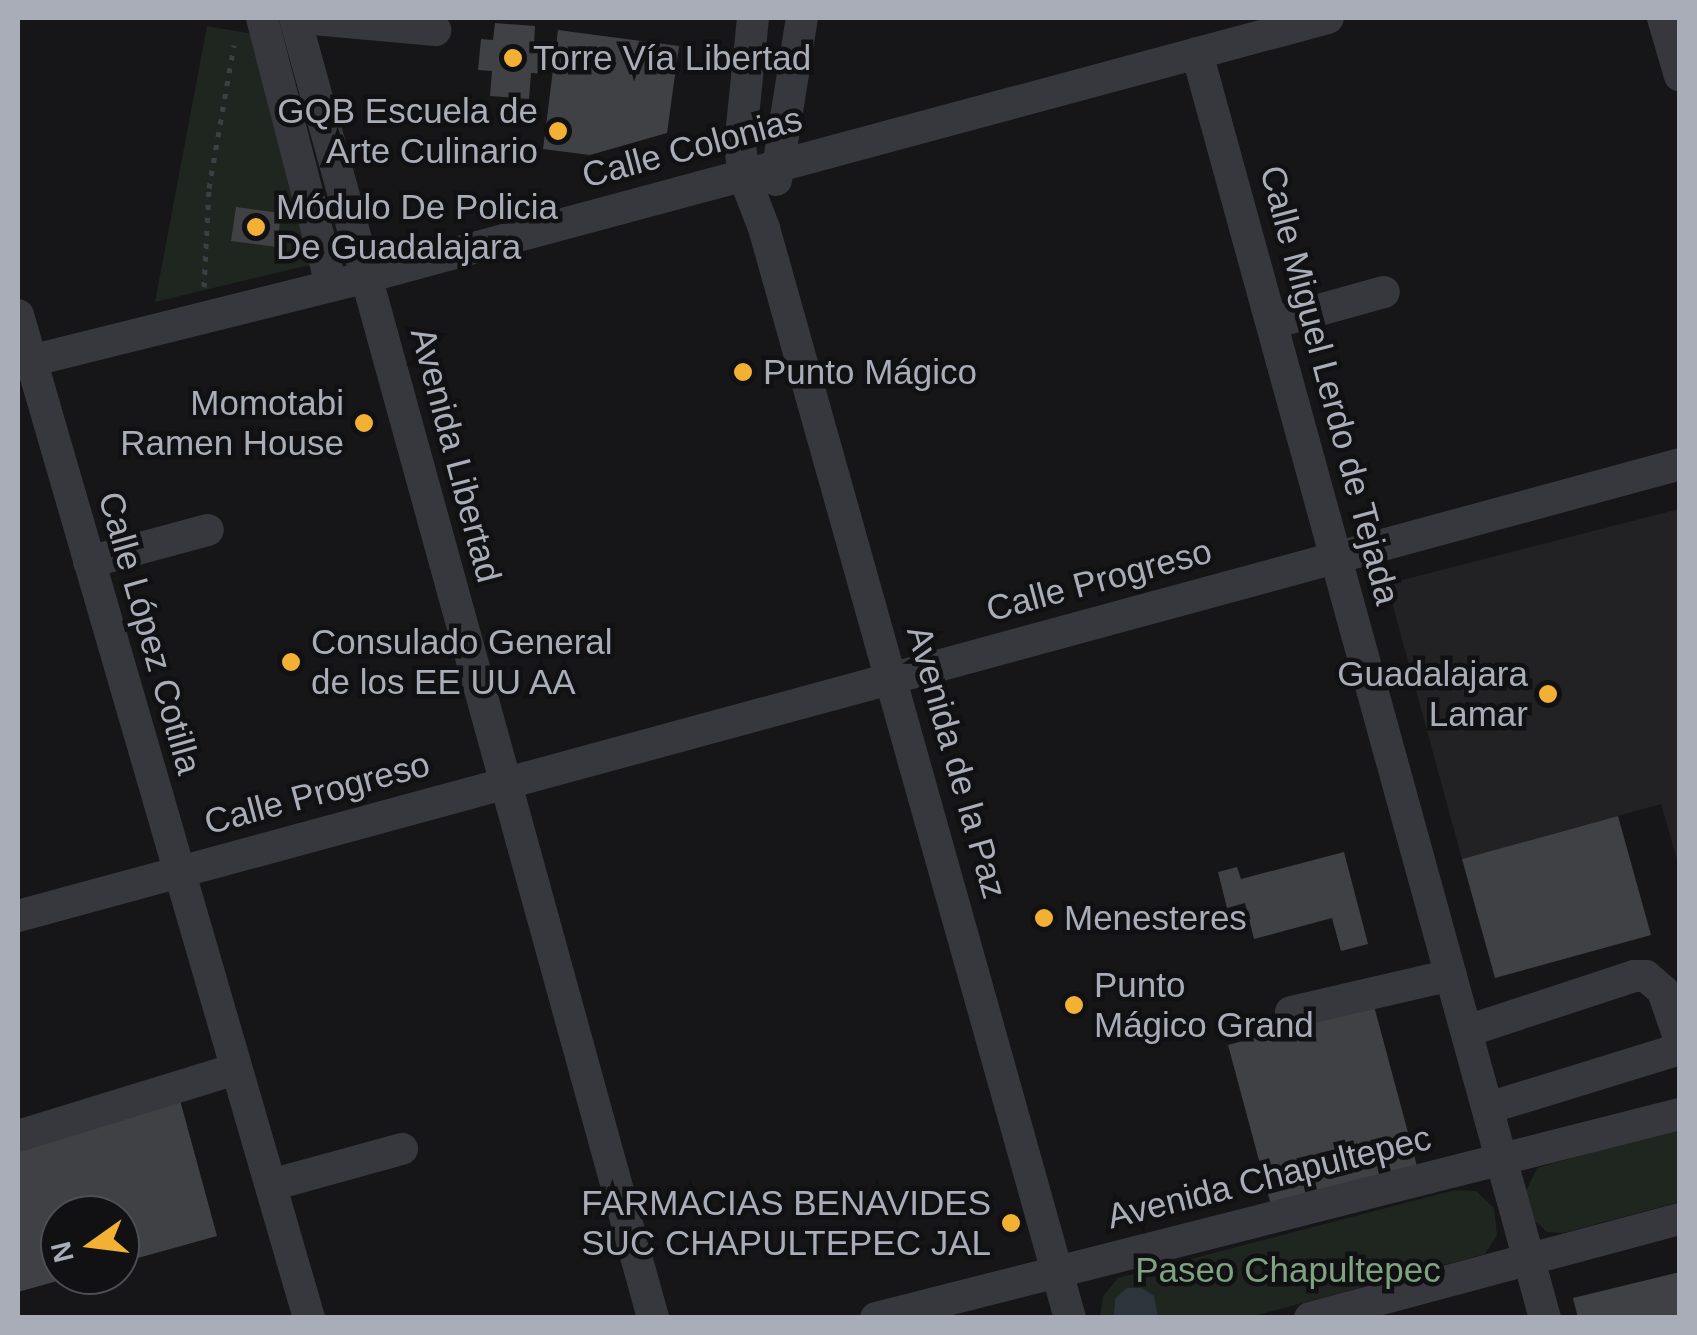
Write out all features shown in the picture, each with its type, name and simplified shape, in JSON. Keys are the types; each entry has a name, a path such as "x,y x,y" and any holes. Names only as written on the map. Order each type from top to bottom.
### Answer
{"street":[{"path":"299,18 435,30"},
{"name":"Avenida Libertad","path":"299,18 504,783 653,1318"},
{"name":"Avenida de la Paz","path":"753,18 740,146 744,176 764,228 1070,1318"},
{"path":"764,228 780,165 802,18"},
{"name":"Calle Colonias","path":"24,362 366,276 1328,18"},
{"path":"1663,18 1680,76"},
{"path":"249,24 331,285"},
{"name":"Calle Miguel Lerdo de Tejada","path":"1197,53 1545,1318"},
{"path":"1272,322 1384,292"},
{"name":"Calle López Cotilla","path":"18,315 24,362 88,562 309,1318"},
{"name":"Calle Progreso","path":"18,916 1680,464"},
{"path":"88,562 208,530"},
{"path":"1291,1012 1451,975"},
{"path":"1467,1031 1634,976 1646,976 1663,991 1680,1041"},
{"path":"1488,1108 1680,1049"},
{"path":"18,1136 236,1070"},
{"name":"Avenida Chapultepec","path":"876,1318 1680,1114"},
{"path":"271,1186 402,1148"},
{"path":"1310,1318 1680,1219"}],"path":[{"path":"208,316 204,290 209,188 249,24"}],"shaded area":[{"name":"Guadalajara Lamar","path":"1679,509 1679,866 1661,804 1462,859 1387,584"},
{"path":"1127,1288 1142,1288 1154,1296 1158,1317 1114,1317 1115,1299"}],"green space":[{"path":"207,26 259,35 335,259 155,302"},
{"name":"Paseo Chapultepec","path":"1679,1127 1679,1202 1563,1233 1547,1232 1529,1216 1524,1195 1537,1168"},
{"name":"Paseo Chapultepec","path":"1455,1190 1476,1191 1494,1208 1497,1235 1485,1254 1250,1317 1100,1318 1103,1296 1118,1278"}],"building":[{"name":"Torre Vía Libertad","path":"495,23 535,26 534,45 549,46 547,74 531,73 529,99 490,96 492,71 478,70 481,39 493,40"},
{"path":"558,30 679,46 667,133 590,155 543,149"},
{"name":"Módulo De Policia De Guadalajara","path":"236,207 281,213 277,247 231,241"},
{"path":"1618,816 1651,935 1495,978 1462,859"},
{"path":"1344,852 1368,944 1341,951 1332,918 1254,939 1245,903 1227,908 1218,872 1237,867 1241,879"},
{"path":"1374,1006 1417,1166 1271,1205 1228,1045"},
{"path":"180,1100 217,1236 140,1257 140,1195 40,1195 40,1286 18,1292 18,1145"},
{"path":"1680,1272 1680,1318 1578,1318 1573,1298"}],"place":[{"name":"Torre Vía Libertad","path":"513,58"},
{"name":"GQB Escuela de Arte Culinario","path":"558,131"},
{"name":"Módulo De Policia De Guadalajara","path":"256,227"},
{"name":"Punto Mágico","path":"743,372"},
{"name":"Momotabi Ramen House","path":"364,423"},
{"name":"Consulado General de los EE UU AA","path":"291,662"},
{"name":"Guadalajara Lamar","path":"1548,694"},
{"name":"Menesteres","path":"1044,918"},
{"name":"Punto Mágico Grand","path":"1074,1005"},
{"name":"FARMACIAS BENAVIDES SUC CHAPULTEPEC JAL","path":"1011,1223"}]}
